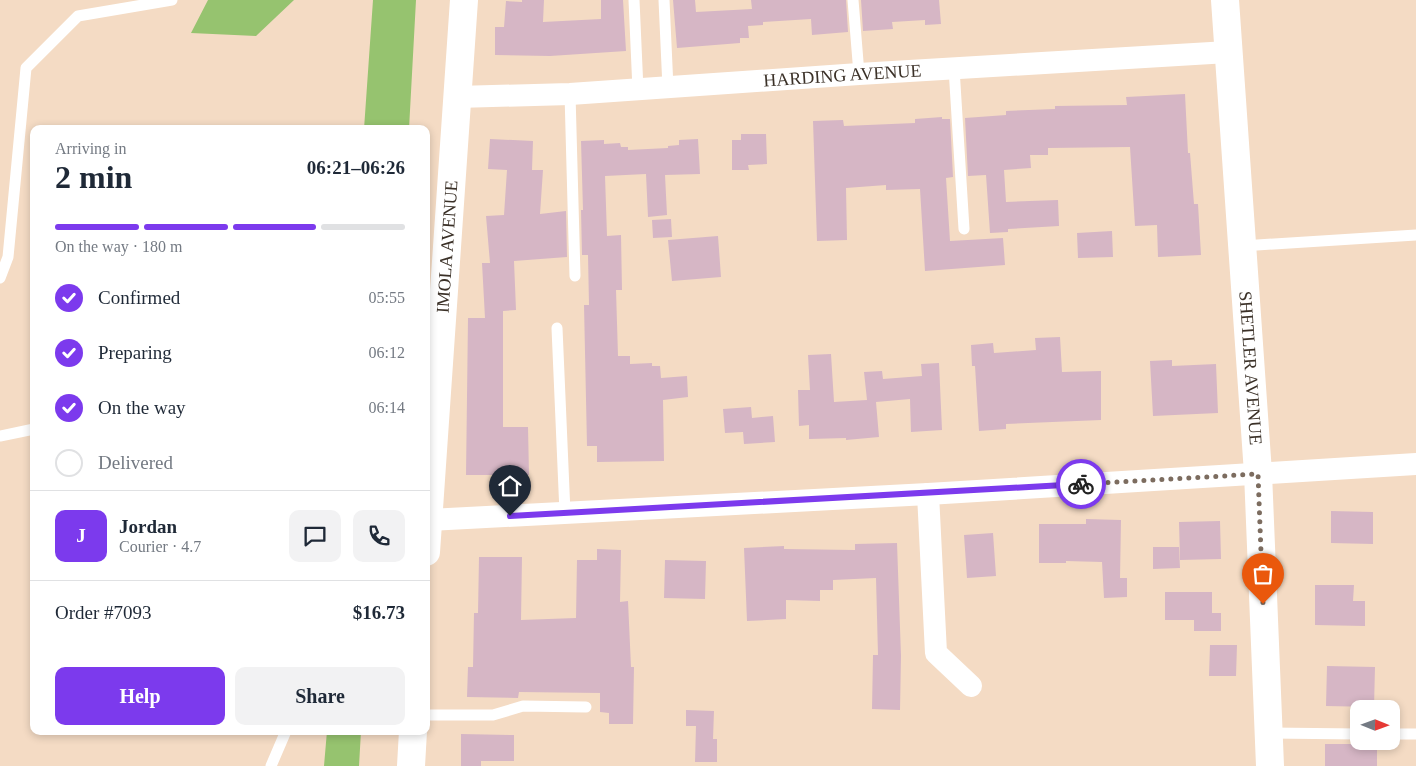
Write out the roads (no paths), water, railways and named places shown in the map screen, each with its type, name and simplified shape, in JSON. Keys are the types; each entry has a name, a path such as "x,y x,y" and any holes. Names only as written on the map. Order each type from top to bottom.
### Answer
{"street":[{"name":"IMOLA AVENUE","path":"430,505 464,0"},
{"name":"SHETLER AVENUE","path":"1225,0 1258,474 1270,766"},
{"name":"HARDING AVENUE","path":"457,97 570,94 859,74 1228,52"},
{"path":"430,520 928,494 1416,464"},
{"path":"928,494 936,653 971,686"},
{"path":"410,766 413,735"}],"lane":[{"path":"0,278 8,257 26,68 78,16 172,0"},
{"path":"634,0 638,90"},
{"path":"664,0 668,88"},
{"path":"852,0 859,74"},
{"path":"954,68 964,229"},
{"path":"570,94 576,276"},
{"path":"1242,246 1416,235"},
{"path":"557,328 565,513"},
{"path":"0,436 30,430"},
{"path":"430,714 493,715 523,706 586,707"},
{"path":"1268,734 1350,734"},
{"path":"1400,734 1416,734"},
{"path":"271,766 284,735"}]}
